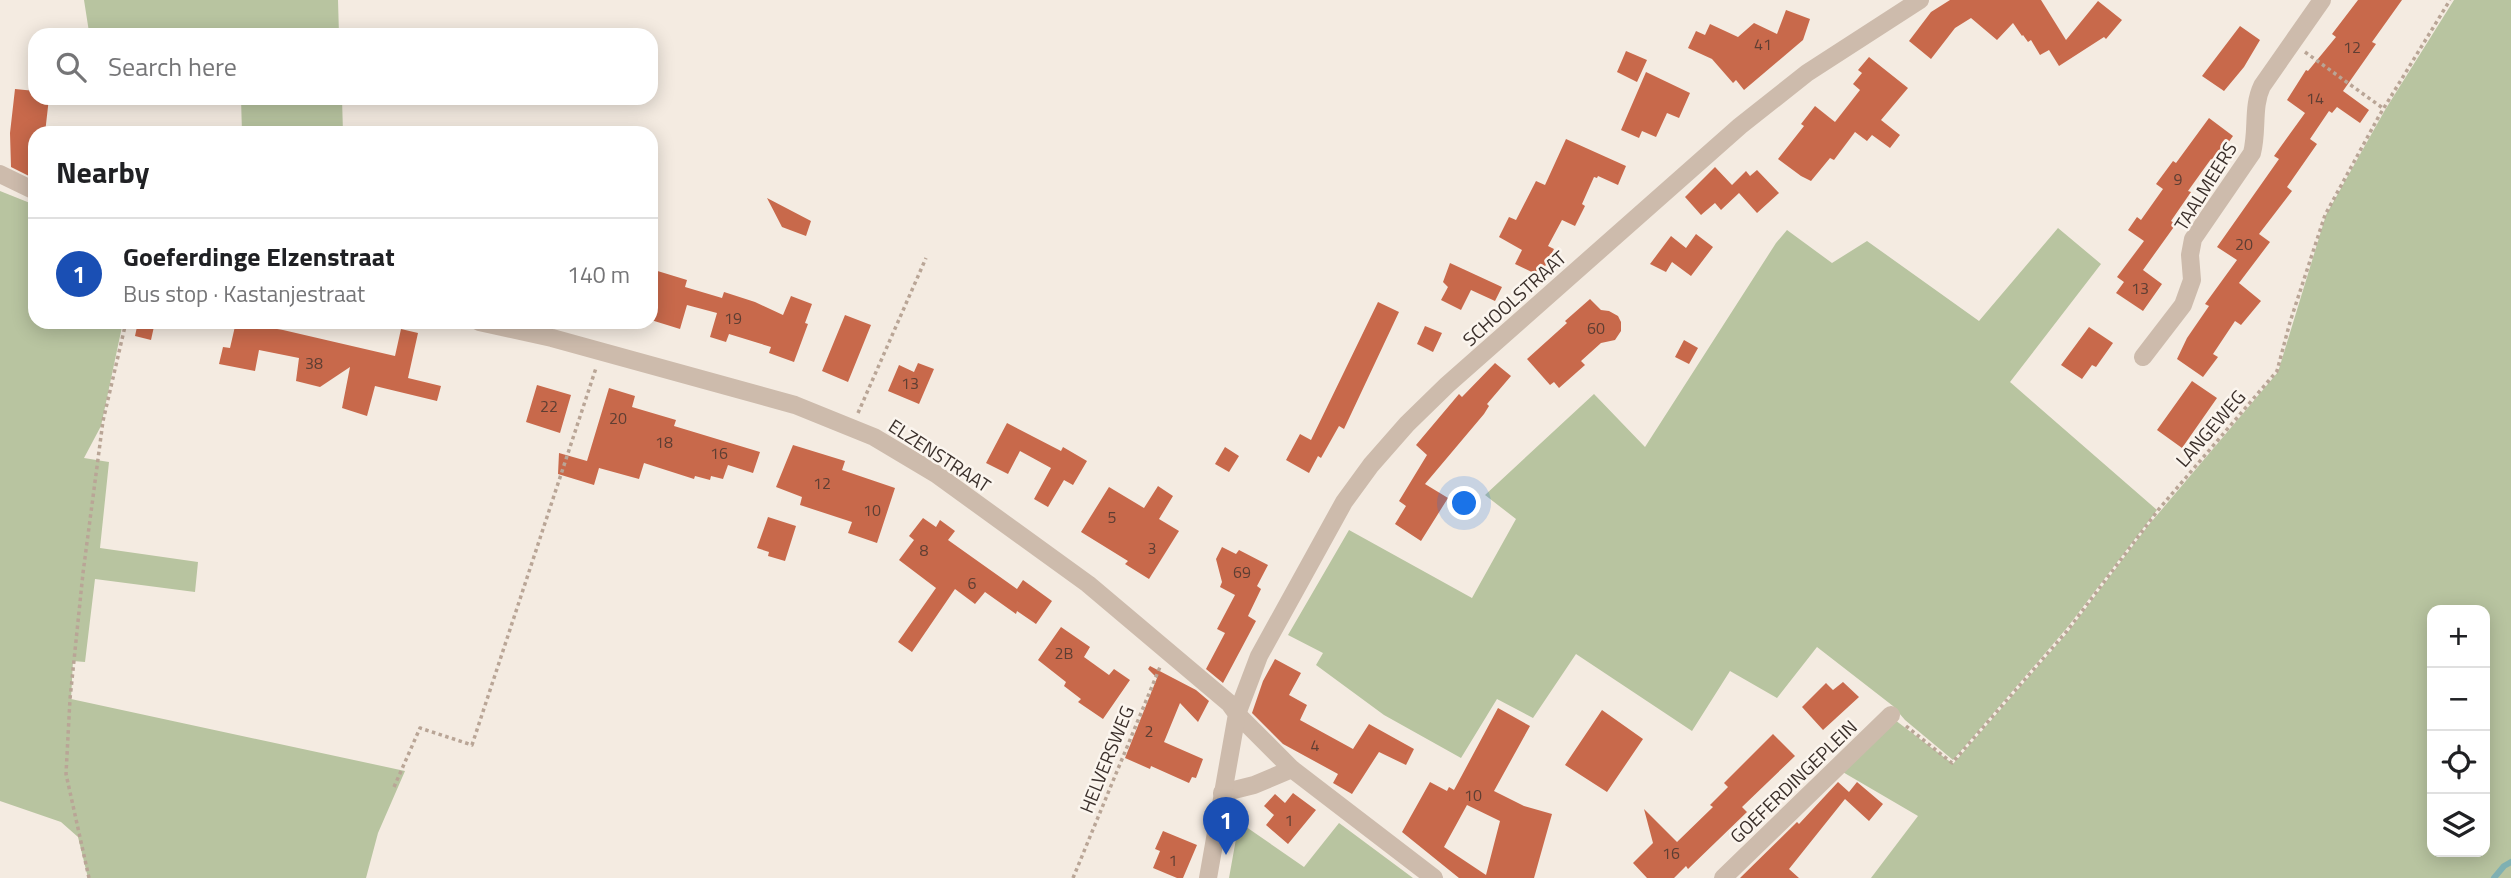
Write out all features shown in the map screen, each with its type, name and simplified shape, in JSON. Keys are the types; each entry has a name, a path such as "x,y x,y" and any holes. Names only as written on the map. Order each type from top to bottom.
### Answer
{"street":[{"name":"SCHOOLSTRAAT","path":"1208,878 1237,714 1259,656 1344,502 1371,465 1407,424 1447,385 1740,126 1807,73 1920,0"},
{"name":"TAALMEERS","path":"2143,357 2183,305 2192,280 2190,256 2193,239 2252,153 2256,138 2255,100 2262,86 2322,0"},
{"path":"0,174 28,188"},
{"name":"ELZENSTRAAT","path":"512,329 795,405 852,428 905,454 1088,584 1229,704 1237,714"},
{"path":"1237,714 1292,769 1434,878"},
{"name":"GOEFERDINGEPLEIN","path":"1723,878 1891,715"},
{"path":"1222,793 1254,785 1292,769"}],"path":[{"name":"LANGEWEG","path":"1891,715 1952,763 2067,631 2159,509 2277,371 2325,215 2384,109 2450,0"},
{"path":"2292,43 2384,109"},
{"path":"852,428 926,258"},
{"path":"89,878 66,774 69,712 83,573 103,421 124,329"},
{"path":"394,787 420,728 472,745 601,352"},
{"name":"HELVERSWEG","path":"1073,878 1157,671 1169,653"}],"green space":[{"path":"84,0 338,0 339,28 88,28"},
{"path":"2454,0 2511,0 2511,878 1871,878 1918,816 1841,771 1895,720 1953,764 2068,632 2147,527 2278,372 2326,215 2385,110"},
{"path":"241,105 342,105 343,126 242,126"},
{"path":"0,191 28,202 28,329 122,329 101,426 84,458 109,462 100,548 198,562 195,592 95,579 85,662 73,661 71,699 405,771 378,833 366,878 88,878 78,837 61,822 0,801"},
{"path":"2058,228 2101,264 2010,382 2157,510 2066,629 1953,760 1905,720 1893,706 1817,647 1777,698 1730,671 1692,731 1576,654 1533,718 1497,699 1461,758 1384,715 1316,665 1323,653 1288,635 1349,530 1472,598 1516,519 1485,495 1594,394 1645,447 1787,230 1832,263 1867,241 1979,321"},
{"path":"1239,822 1304,867 1339,823 1413,878 1229,878"}],"building":[{"path":"1950,0 2041,0 2066,40 2098,1 2122,20 2106,39 2104,37 2059,66 2049,50 2040,55 2031,40 2028,42 2013,23 1997,40 1971,18 1955,28 1931,59 1909,41 1931,12"},
{"path":"2358,0 2402,0 2372,42 2376,44 2343,91 2369,110 2360,123 2337,107 2332,113 2329,111 2310,139 2317,144 2287,187 2292,191 2259,234 2270,242 2239,283 2261,301 2241,325 2235,321 2213,354 2218,357 2203,377 2177,359 2187,338 2209,306 2205,304 2237,260 2217,247 2279,159 2274,156 2305,113 2287,100 2306,70 2308,71 2336,37 2332,34"},
{"path":"1786,10 1810,19 1803,40 1744,90 1736,80 1733,83 1712,59 1688,48 1696,31 1705,35 1710,24 1738,37 1754,23 1777,34"},
{"path":"2240,26 2260,40 2244,67 2224,91 2202,76"},
{"path":"1626,51 1647,60 1637,82 1617,72"},
{"path":"1869,57 1908,88 1881,120 1900,135 1890,148 1872,135 1867,141 1855,132 1834,160 1830,158 1811,181 1801,176 1778,159 1804,126 1801,124 1815,106 1835,122 1860,90 1853,84 1862,73 1858,70"},
{"path":"1646,72 1690,93 1679,118 1667,113 1656,137 1642,131 1639,138 1621,130"},
{"path":"15,89 28,90 28,105 48,105 46,126 28,126 28,176 11,167 10,133"},
{"path":"2209,118 2233,136 2215,161 2211,159 2188,191 2191,192 2171,221 2176,224 2143,270 2162,284 2143,311 2116,293 2124,282 2117,277 2144,241 2128,230 2137,217 2141,220 2163,189 2156,184 2173,161 2176,163"},
{"path":"1566,139 1626,166 1618,185 1598,176 1594,177 1575,226 1562,220 1548,246 1554,249 1540,276 1515,264 1522,250 1499,237 1509,217 1516,220 1536,181 1545,185"},
{"path":"1715,167 1732,185 1746,171 1750,176 1757,170 1779,193 1757,213 1739,193 1721,210 1715,203 1701,215 1685,197"},
{"path":"767,198 811,221 806,236 782,227"},
{"path":"1696,234 1713,247 1691,276 1672,262 1666,272 1650,264 1671,236 1686,248"},
{"path":"1450,263 1502,287 1495,301 1471,290 1461,310 1441,300 1448,287 1443,282"},
{"path":"658,271 687,280 685,287 722,298 724,292 783,315 791,296 812,304 805,323 808,324 794,362 769,353 771,347 729,334 726,342 710,337 717,313 687,305 680,329 658,322"},
{"path":"1590,299 1601,310 1618,316 1621,331 1615,340 1601,343 1581,361 1585,365 1559,388 1554,382 1550,385 1527,359"},
{"path":"1378,302 1399,312 1344,429 1339,426 1309,473 1286,460 1300,434 1311,440"},
{"path":"845,315 871,325 848,382 822,371"},
{"path":"1425,326 1442,333 1433,352 1417,344"},
{"path":"2089,327 2113,343 2096,367 2092,365 2082,379 2061,365"},
{"path":"136,329 153,329 151,340 135,336"},
{"path":"234,329 277,329 395,356 401,329 418,333 408,378 441,386 437,401 375,386 367,416 342,408 350,367 320,387 296,381 299,358 259,350 255,371 219,364 223,347 230,348"},
{"path":"1684,340 1698,348 1689,364 1675,357"},
{"path":"918,363 934,369 919,404 888,391 899,365 914,372"},
{"path":"1495,363 1511,376 1487,404 1489,406 1484,414 1425,484 1448,498 1421,541 1395,524 1406,506 1399,501 1427,455 1416,445 1459,394 1462,397"},
{"path":"2192,381 2217,398 2182,448 2157,430"},
{"path":"537,385 571,395 560,433 526,422"},
{"path":"609,388 635,396 632,407 676,420 674,426 760,452 753,473 728,465 723,479 711,476 710,480 695,476 694,479 644,463 639,479 599,468 594,485 558,474 559,453 587,461"},
{"path":"1007,423 1061,451 1063,447 1087,461 1073,485 1064,480 1048,507 1034,499 1051,468 1020,451 1008,474 986,463"},
{"path":"793,445 845,461 842,470 895,488 877,543 848,533 852,522 800,505 802,497 776,487"},
{"path":"1225,447 1239,456 1229,472 1215,464"},
{"path":"1158,486 1173,496 1159,519 1179,531 1149,579 1125,564 1128,561 1081,532 1109,487 1144,508"},
{"path":"768,517 796,526 785,561 768,556 769,552 757,548"},
{"path":"923,518 936,527 940,520 955,531 948,540 1017,589 1023,580 1052,601 1036,624 1017,611 1016,614 985,592 975,604 955,589 912,652 898,642 936,588 899,560 914,540 909,536"},
{"path":"1222,547 1236,554 1239,550 1268,565 1257,586 1261,589 1248,616 1256,621 1223,683 1206,669 1225,633 1217,629 1235,595 1220,587 1222,582 1216,559"},
{"path":"1061,627 1090,647 1084,657 1109,675 1114,669 1130,680 1103,719 1078,702 1081,699 1064,686 1066,682 1038,660"},
{"path":"1275,659 1301,673 1289,695 1307,705 1300,720 1353,749 1369,724 1414,749 1406,765 1379,752 1352,794 1333,783 1338,774 1283,744 1252,713 1263,681"},
{"path":"1150,666 1196,690 1209,701 1198,722 1180,703 1164,742 1203,759 1196,778 1192,777 1189,783 1125,758 1157,678 1148,669"},
{"path":"1843,682 1859,697 1823,730 1802,707 1826,683 1833,690"},
{"path":"1498,708 1530,726 1494,791 1524,806 1552,814 1534,878 1459,878 1402,832 1430,782 1447,791 1449,787 1454,790","holes":["1467,805 1500,821 1486,875 1444,847"]},
{"path":"1602,710 1643,739 1607,792 1565,765"},
{"path":"1773,734 1795,756 1742,807 1747,812 1688,869 1686,866 1674,878 1647,878 1633,863 1653,843 1644,809 1677,842 1713,807 1710,805 1728,787 1724,783"},
{"path":"1838,782 1849,792 1857,782 1883,804 1869,821 1845,799 1789,869 1799,878 1740,878 1797,822 1799,824"},
{"path":"1293,793 1316,810 1288,844 1266,825 1274,815 1264,806 1275,794 1285,803"},
{"path":"1163,831 1197,845 1183,878 1153,868 1160,851 1155,849"}],"waterway":[{"path":"2494,878 2511,862"}],"place":[{"name":"Goeferdinge Elzenstraat","path":"1226,855"}]}
